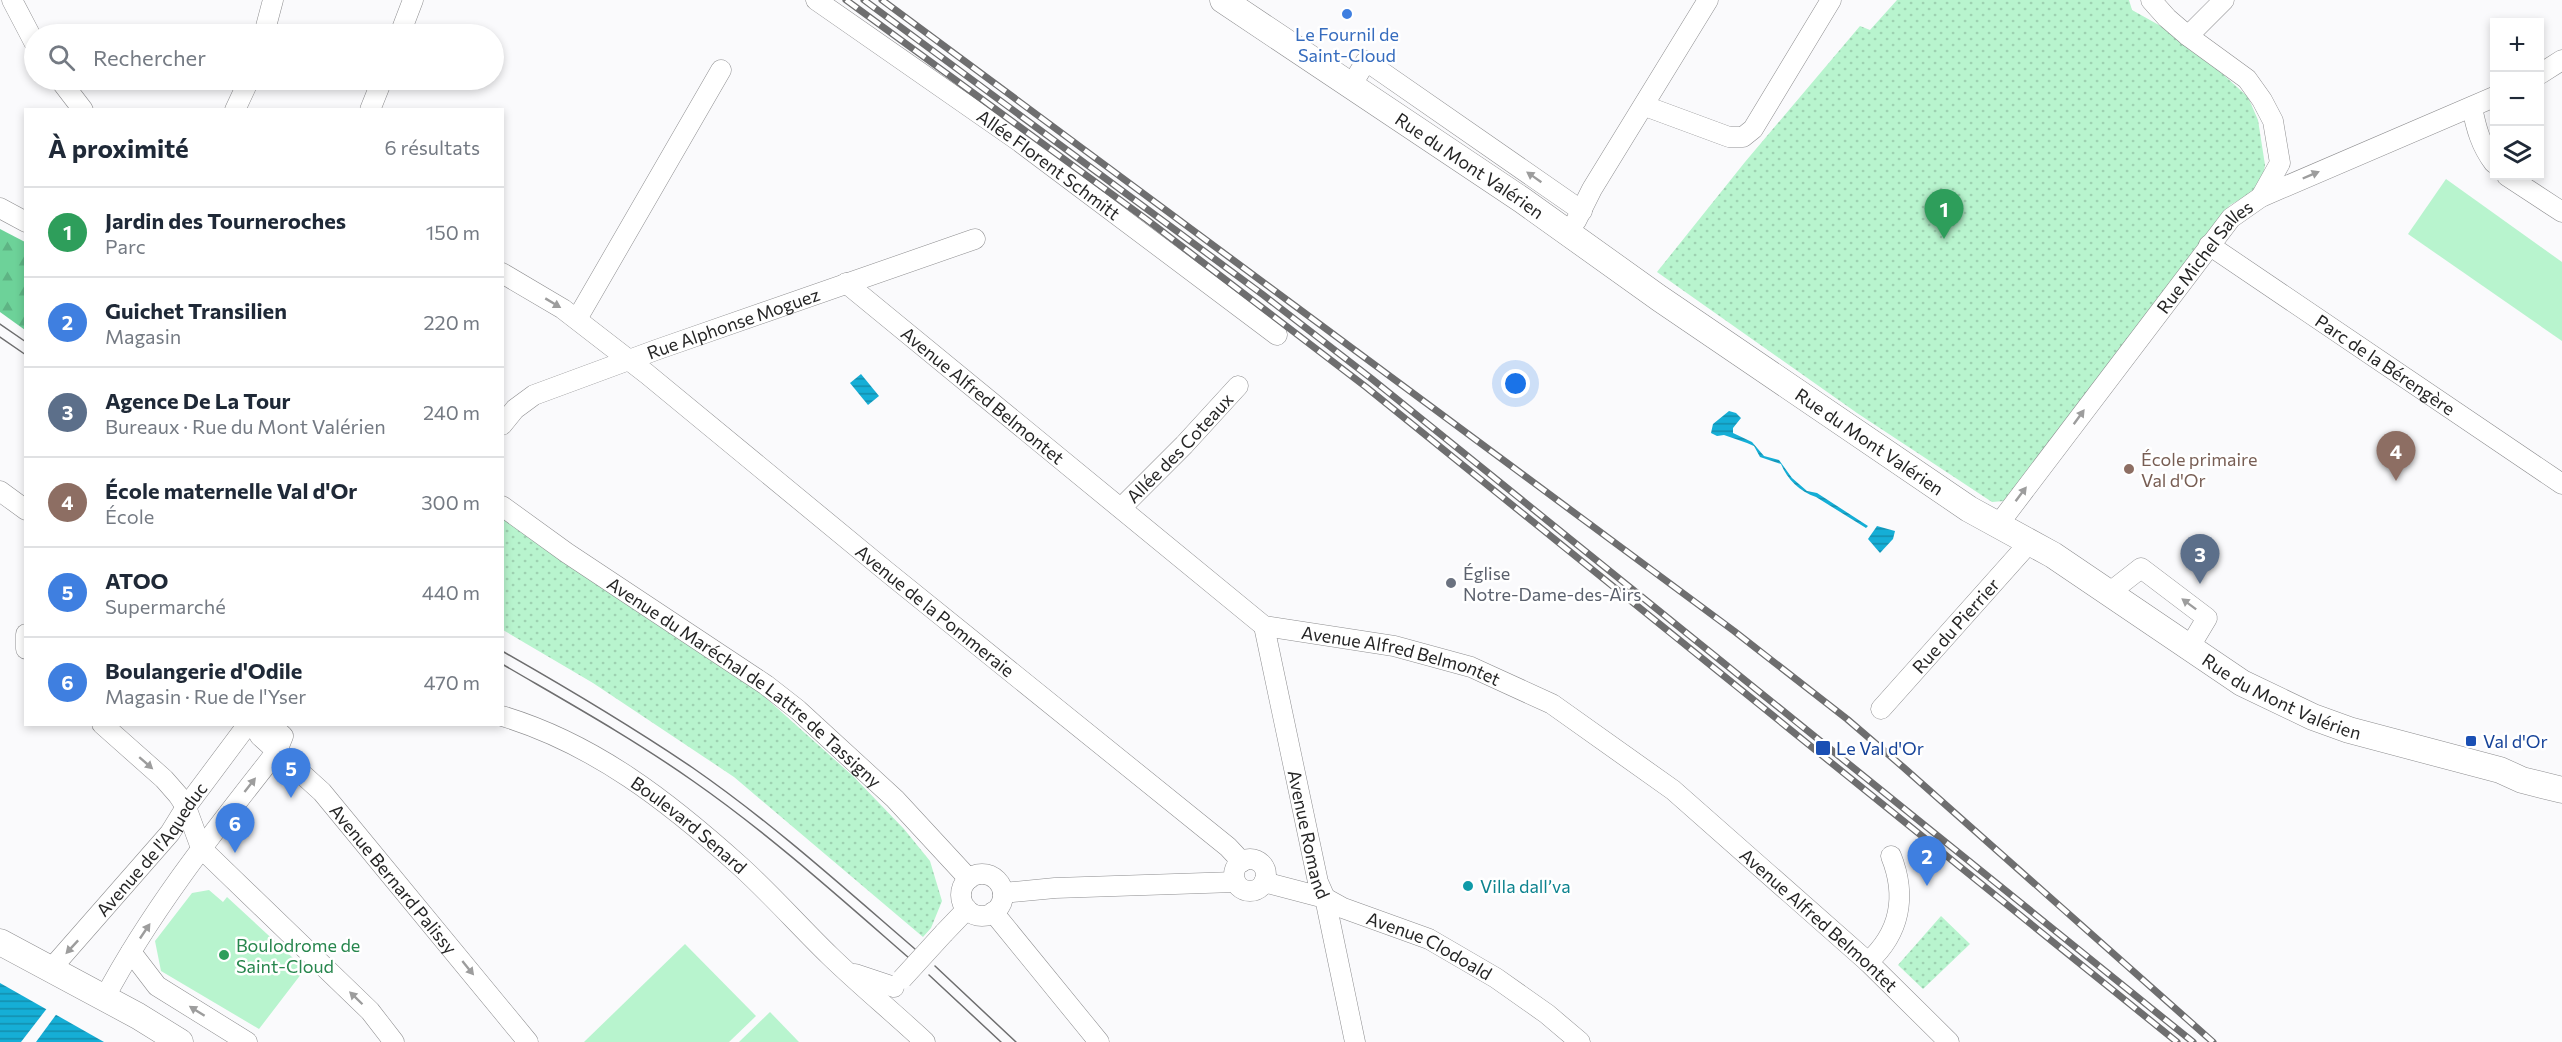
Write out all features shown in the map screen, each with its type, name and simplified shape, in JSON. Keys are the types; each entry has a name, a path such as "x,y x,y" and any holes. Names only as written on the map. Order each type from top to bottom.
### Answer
{"main road":[{"name":"Rue du Mont Valérien","path":"1224,0 1960,503 2030,542 2242,683 2313,717 2349,730 2500,770 2522,780 2562,790"},
{"path":"0,942 180,1042"}],"street":[{"path":"12,0 25,24"},
{"path":"269,24 273,0"},
{"path":"404,24 413,0"},
{"name":"Allée Florent Schmitt","path":"816,0 1020,142 1277,336"},
{"path":"1645,106 1729,137 1743,136 1753,129 1831,0"},
{"path":"2151,0 2188,36 2247,79 2273,121 2280,163 2261,197"},
{"path":"2188,36 2224,0"},
{"path":"1568,233 1592,189 1645,106 1703,3"},
{"path":"2543,72 2562,60"},
{"path":"1351,86 1366,61 1582,211"},
{"path":"577,320 721,70"},
{"path":"67,90 81,108"},
{"path":"236,108 244,90"},
{"path":"371,108 378,90"},
{"name":"Rue Michel Salles","path":"1998,525 2231,218 2261,197 2490,99"},
{"path":"2472,107 2482,144 2490,157"},
{"path":"2513,180 2562,212"},
{"path":"0,208 24,221"},
{"name":"Rue Alphonse Moguez","path":"504,423 515,409 534,395 609,366 630,362 846,283 975,239"},
{"name":"Parc de la Bérengère","path":"2209,245 2562,484"},
{"name":"Avenue de la Pommeraie","path":"504,274 577,320 630,362 1228,847 1242,862"},
{"name":"Avenue Alfred Belmontet","path":"846,283 1264,626 1394,646 1471,667 1552,704 1673,790 1868,962 1949,1042"},
{"name":"Allée des Coteaux","path":"1120,508 1184,445 1238,386"},
{"path":"0,491 24,509"},
{"name":"Avenue du Maréchal de Lattre de Tassigny","path":"504,507 567,553 765,685 798,710 895,799 969,879"},
{"name":"Rue du Pierrier","path":"1881,709 2030,542"},
{"path":"2109,593 2141,568 2207,618 2189,648"},
{"name":"Avenue Romand","path":"1264,626 1318,882 1325,898 1355,1042"},
{"name":"Boulevard Senard","path":"504,717 563,738 598,756 641,785 741,867 847,972 893,989 925,1042"},
{"path":"104,726 164,779 186,807 201,848 370,1011 394,1042"},
{"name":"Avenue de l'Aqueduc","path":"50,970 170,833 186,807 247,726"},
{"name":"Avenue Bernard Palissy","path":"254,726 260,736 277,737 528,1042"},
{"path":"104,999 131,952 277,737"},
{"path":"1868,962 1883,949 1899,912 1898,875 1891,856"},
{"path":"1003,893 1055,888 1235,882 1244,890 1252,891 1257,890 1264,882 1265,875 1262,866 1252,860 1242,862 1236,869 1235,882"},
{"path":"975,875 987,875 998,882 1003,893 1001,904 993,912 980,916 967,909 961,894 969,879 975,875"},
{"name":"Avenue Clodoald","path":"1264,882 1325,898 1343,908 1429,939 1468,960 1548,1014 1580,1042"},
{"path":"893,989 967,909"},
{"path":"993,912 1099,1042"},
{"path":"131,952 157,986 247,1042"}],"green space":[{"path":"1897,0 2129,0 2132,10 2184,39 2248,97 2258,120 2265,165 2261,188 2230,205 2004,501 1992,502 1857,413 1657,272 1745,162 1860,26 1870,30"},
{"path":"2446,179 2562,262 2562,341 2408,234"},
{"path":"0,229 24,241 24,329 0,312"},
{"path":"504,519 757,690 854,777 904,829 930,861 942,901 931,928 923,937 734,777 593,683 504,631"},
{"name":"Boulodrome de Saint-Cloud","path":"209,890 223,902 227,897 305,969 259,1029 161,971 155,941 192,893"},
{"path":"1941,916 1970,944 1923,989 1898,965"},
{"path":"685,944 756,1016 729,1042 584,1042"},
{"path":"770,1012 799,1042 739,1042"}],"water":[{"path":"861,374 879,396 868,405 850,383"},
{"path":"1729,411 1741,418 1733,428 1733,433 1752,442 1764,456 1779,460 1792,478 1807,491 1817,493 1868,526 1866,528 1799,488 1790,480 1781,464 1760,457 1754,446 1724,435 1717,436 1711,433 1713,424"},
{"path":"1877,526 1895,531 1893,539 1880,553 1868,539"},
{"path":"0,983 104,1042 0,1042"}],"pier":[{"path":"48,1007 58,1012 36,1042 21,1042"}],"tram line":[{"path":"0,324 24,341"},
{"path":"0,337 24,354"},
{"path":"504,652 575,693 693,768 750,810 915,949"},
{"path":"504,665 647,750 721,801 803,866 909,958"},
{"path":"935,966 1016,1042"},
{"path":"929,975 1001,1042"}],"railway":[{"path":"846,0 1146,219 1366,387 2177,1042"},
{"path":"864,0 1262,294 1372,379 2193,1042"},
{"path":"882,0 1734,631 1847,719 2213,1042"}],"place":[{"name":"Le Fournil de Saint-Cloud","path":"1347,14"},
{"name":"Jardin des Tourneroches","path":"1944,239"},
{"name":"École primaire Val d'Or","path":"2129,469"},
{"name":"École maternelle Val d'Or","path":"2396,481"},
{"name":"Église Notre-Dame-des-Airs","path":"1451,583"},
{"name":"Agence De La Tour","path":"2200,584"},
{"name":"Val d'Or","path":"2471,741"},
{"name":"Le Val d'Or","path":"1823,748"},
{"name":"ATOO","path":"291,798"},
{"name":"Boulangerie d'Odile","path":"235,853"},
{"name":"Villa dall’va","path":"1468,886"},
{"name":"Guichet Transilien","path":"1927,886"},
{"name":"Boulodrome de Saint-Cloud","path":"224,955"}]}
